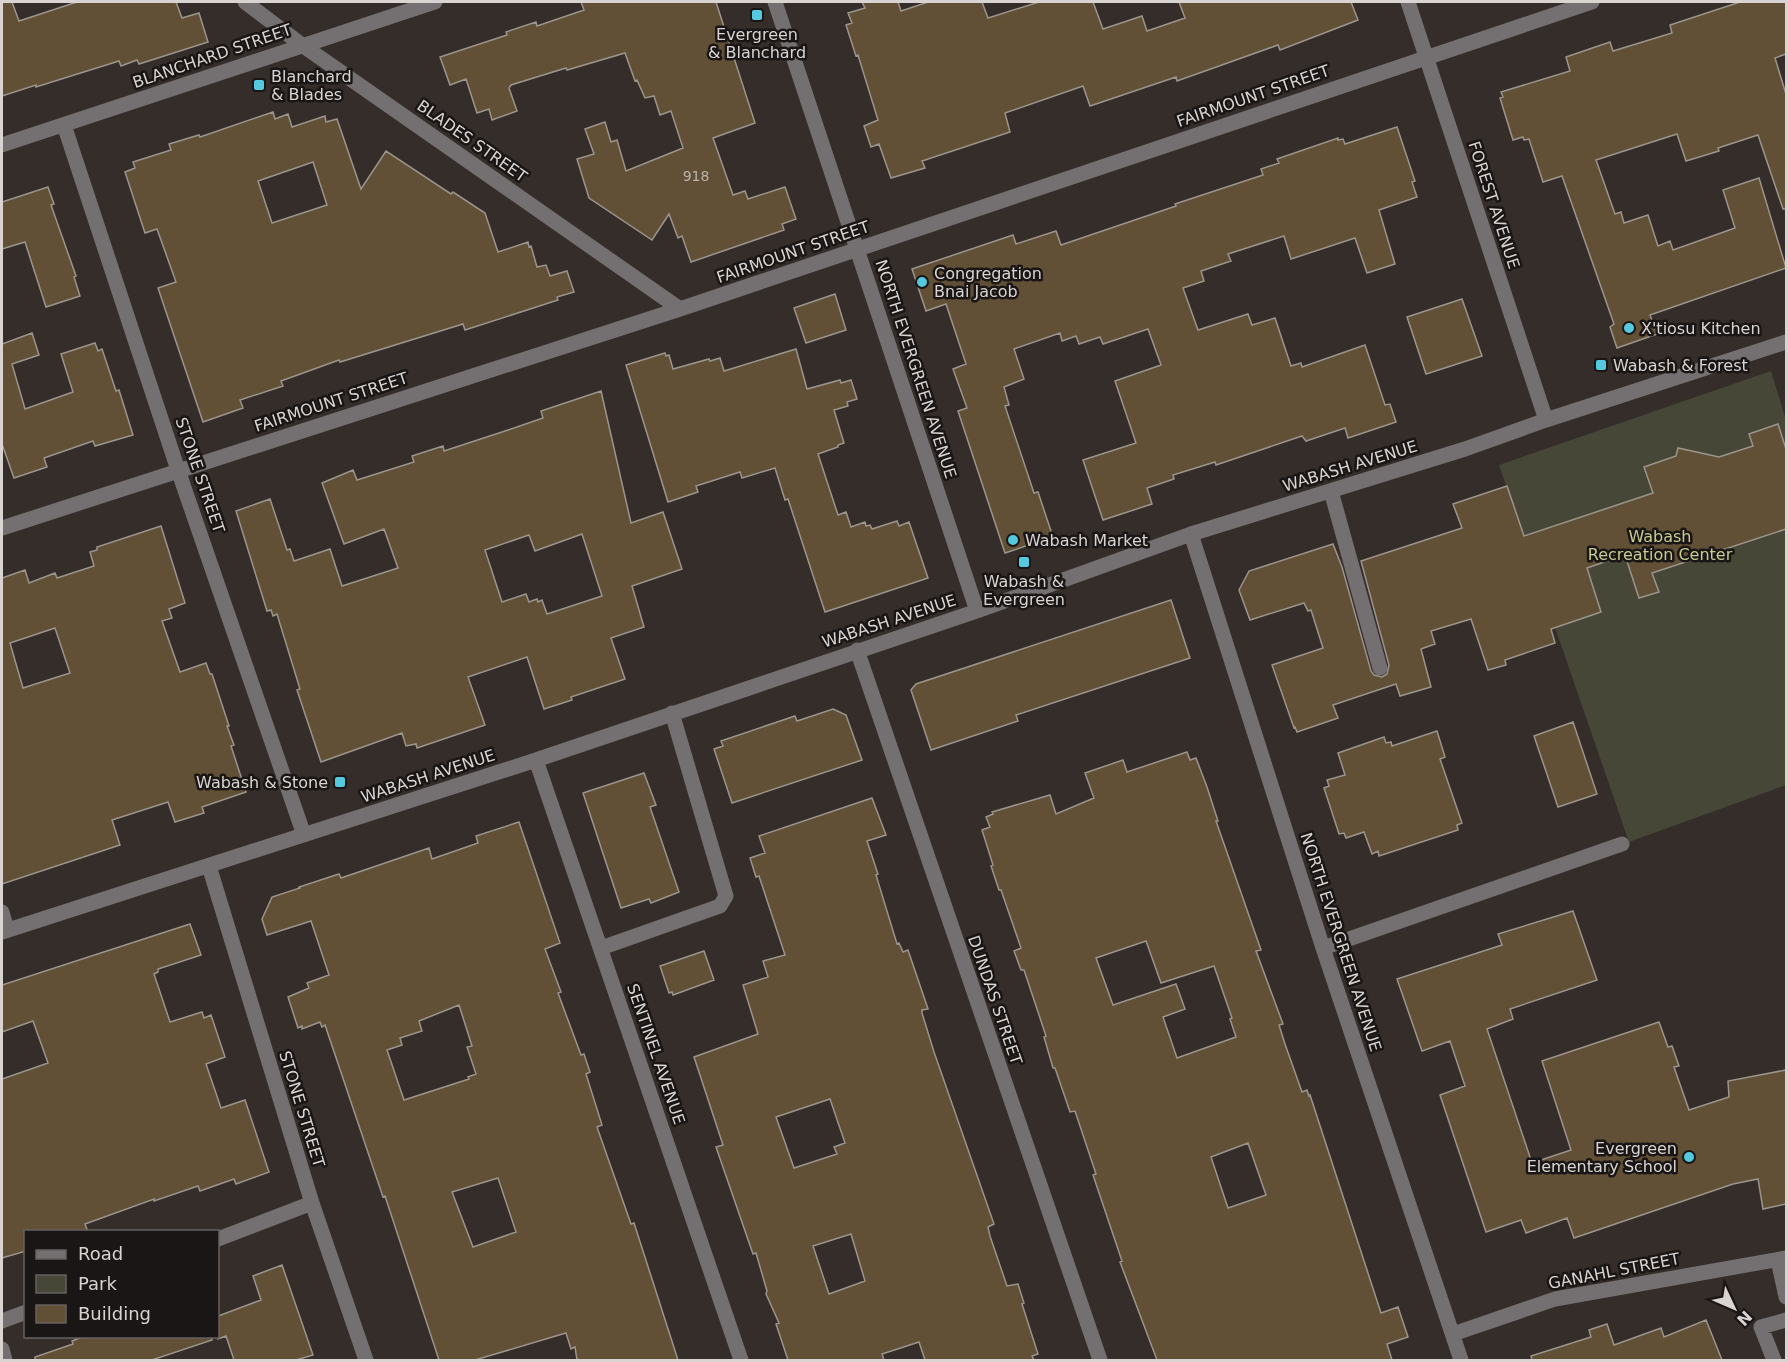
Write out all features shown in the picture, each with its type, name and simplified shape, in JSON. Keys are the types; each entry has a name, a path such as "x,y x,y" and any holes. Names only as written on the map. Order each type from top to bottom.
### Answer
{"street":[{"name":"BLADES STREET","path":"245,2 302,45 680,309"},
{"name":"BLANCHARD STREET","path":"2,146 435,2"},
{"name":"NORTH EVERGREEN AVENUE","path":"775,2 977,611"},
{"name":"FOREST AVENUE","path":"1408,2 1546,420"},
{"name":"FAIRMOUNT STREET","path":"2,528 680,309 1592,2"},
{"name":"STONE STREET","path":"64,125 178,470 304,835"},
{"name":"WABASH AVENUE","path":"4,931 536,760 977,611 1191,534 1465,449 1546,420 1786,342"},
{"path":"1331,491 1380,668"},
{"name":"NORTH EVERGREEN AVENUE","path":"1191,534 1323,948 1461,1360"},
{"name":"DUNDAS STREET","path":"856,650 1100,1360"},
{"path":"601,948 720,906 726,896 672,713"},
{"name":"SENTINEL AVENUE","path":"536,760 741,1360"},
{"path":"1323,948 1622,844"},
{"name":"STONE STREET","path":"210,866 312,1203 366,1360"},
{"path":"2,912 4,931"},
{"path":"219,1239 312,1203"},
{"path":"1782,1259 1786,1297"},
{"name":"GANAHL STREET","path":"1453,1334 1555,1299 1782,1259"},
{"path":"2,1321 24,1313"},
{"path":"1774,1360 1761,1327 1786,1320"},
{"path":"2,1349 5,1360"}],"green space":[{"name":"Wabash Recreation Center","path":"1771,371 1786,420 1786,785 1629,842 1499,465"}],"building":[{"path":"2,2 12,2 19,21 77,2 176,2 182,18 199,13 208,42 139,64 137,60 121,66 119,61 2,96"},
{"path":"581,2 716,2 755,123 713,138 733,195 745,191 748,199 785,187 796,219 782,224 784,230 691,262 682,236 678,238 669,214 652,240 589,198 577,159 594,154 585,129 605,122 611,142 617,140 626,171 683,148 671,111 660,115 654,96 645,98 637,80 635,81 625,53 511,85 509,88 517,111 492,120 489,109 477,113 466,79 450,85 440,57 507,35 506,32 536,22 537,26 584,10"},
{"path":"862,2 898,2 901,11 928,2 982,2 988,18 1039,2 1093,2 1103,29 1142,16 1147,31 1185,18 1179,2 1351,2 1358,20 1280,50 1278,45 1177,81 1176,77 1090,106 1083,86 1005,113 1010,132 922,161 925,168 891,178 879,144 871,147 864,126 878,120 846,25 852,23 848,13 865,8"},
{"path":"1740,2 1786,2 1786,54 1775,58 1786,94 1786,209 1783,209 1758,135 1718,148 1719,151 1686,161 1677,134 1596,160 1615,214 1621,212 1624,223 1648,215 1658,246 1670,241 1673,250 1735,228 1723,190 1759,178 1786,268 1650,315 1657,334 1617,348 1610,327 1614,324 1562,176 1543,182 1529,139 1524,140 1523,137 1513,140 1500,98 1503,97 1501,92 1570,71 1566,57 1610,42 1613,51 1672,33 1670,25"},
{"path":"273,112 275,119 288,114 292,127 325,116 326,122 337,119 361,189 386,151 451,194 453,192 485,213 498,252 528,242 537,267 546,265 550,276 567,271 574,292 557,297 558,300 465,330 463,324 340,362 339,360 281,381 283,386 240,400 243,408 203,422 158,288 176,282 157,229 145,233 125,172 135,168 133,162 171,150 169,144 199,135 200,137","holes":["313,162 327,205 272,223 258,181"]},
{"path":"1397,127 1415,181 1412,182 1417,197 1379,210 1395,264 1367,273 1355,238 1291,259 1284,236 1228,254 1231,261 1201,271 1204,281 1183,288 1198,330 1248,314 1252,325 1275,318 1291,366 1301,363 1302,367 1365,345 1385,405 1390,404 1396,422 1348,438 1345,428 1306,441 1302,436 1216,465 1215,462 1173,475 1174,479 1147,488 1152,504 1103,520 1083,460 1136,443 1115,381 1161,365 1148,329 1103,344 1100,337 1079,344 1076,336 1062,341 1060,333 1014,349 1024,379 1004,387 1009,405 1005,406 1034,493 1038,492 1053,537 1005,553 958,411 967,408 953,369 966,364 946,304 926,311 912,269 1013,235 1016,244 1056,231 1061,245 1263,175 1261,169 1279,163 1277,159 1338,138 1338,140 1343,139 1345,144"},
{"path":"48,187 54,204 51,205 76,276 74,277 80,296 46,307 25,242 2,249 2,202"},
{"path":"835,294 846,330 806,343 794,308"},
{"path":"1462,299 1482,356 1426,374 1407,317"},
{"path":"32,333 39,355 12,364 25,409 73,392 61,354 95,343 98,351 102,349 116,391 119,390 133,435 95,446 93,441 44,458 47,467 14,478 2,444 2,344"},
{"path":"796,349 807,389 840,380 841,383 851,380 857,399 847,402 848,406 834,410 844,443 818,454 838,515 846,512 851,527 865,522 866,526 870,525 872,529 897,521 899,526 909,522 928,578 825,612 788,499 785,500 775,468 742,478 740,472 696,486 698,492 668,502 626,365 665,353 666,356 669,355 673,369 720,358 724,371"},
{"path":"601,391 631,523 663,512 682,569 632,586 644,627 611,638 625,679 571,697 572,700 544,709 527,657 468,677 485,725 417,748 416,744 406,746 402,733 321,762 297,690 300,689 277,614 273,616 271,610 267,611 236,511 270,499 287,550 290,549 294,561 330,549 342,586 398,568 384,529 344,544 322,483 353,470 357,480 414,462 412,456 443,446 444,451 543,418 541,411","holes":["582,534 602,596 547,614 542,600 529,602 526,594 502,602 485,550 529,535 535,551"]},
{"path":"1778,424 1786,449 1786,529 1652,573 1659,592 1639,598 1625,555 1587,568 1601,612 1551,629 1555,643 1505,660 1506,665 1488,670 1471,619 1431,631 1435,644 1421,649 1431,687 1400,696 1396,684 1333,705 1338,718 1297,732 1294,728 1272,665 1323,648 1311,610 1308,611 1304,603 1250,620 1239,590 1249,571 1333,544 1342,567 1371,671 1374,675 1382,677 1387,674 1389,665 1361,561 1462,528 1453,504 1507,486 1524,536 1653,493 1644,467 1676,456 1678,448 1719,457 1753,446 1749,434"},
{"path":"161,526 185,603 169,609 172,618 162,621 180,672 206,663 212,674 229,726 227,726 234,745 231,746 246,792 202,807 204,813 175,822 168,802 112,820 120,845 2,884 2,578 25,570 29,583 55,573 57,578 94,566 90,552 97,550 97,547","holes":["55,628 70,673 23,688 10,643"]},
{"path":"1171,600 1190,658 1016,715 1018,721 931,750 911,690 916,684"},
{"path":"833,709 846,715 862,760 732,803 714,749 723,746 721,741 795,716 797,721"},
{"path":"1573,722 1597,794 1558,807 1534,736"},
{"path":"1437,731 1445,757 1440,759 1462,823 1457,825 1458,830 1379,856 1378,851 1372,854 1364,832 1346,838 1344,833 1339,834 1324,788 1329,786 1327,780 1345,775 1338,753 1384,737 1386,743 1391,742 1392,746"},
{"path":"1187,752 1190,760 1196,758 1261,950 1256,951 1283,1024 1279,1025 1285,1044 1302,1092 1307,1090 1310,1095 1381,1313 1398,1307 1408,1337 1387,1344 1392,1360 1157,1360 1120,1262 1122,1261 1093,1175 1096,1174 1075,1111 1070,1112 1055,1068 1053,1068 1044,1037 1046,1036 1024,970 1021,970 1014,951 1021,948 991,866 993,865 982,830 990,827 986,817 993,814 992,812 1050,795 1056,814 1094,798 1085,773 1123,760 1127,772","holes":["1146,941 1161,983 1214,966 1232,1018 1230,1019 1236,1037 1177,1058 1163,1017 1185,1009 1176,984 1113,1005 1096,958","1248,1143 1266,1195 1228,1208 1211,1157"]},
{"path":"644,773 656,805 650,807 679,892 651,903 649,899 621,908 583,793"},
{"path":"872,798 886,835 867,841 878,874 876,875 897,944 899,943 903,952 908,950 928,1009 922,1010 922,1013 994,1224 988,1227 1007,1286 1018,1284 1038,1354 1032,1356 1034,1360 925,1360 919,1342 882,1354 884,1360 788,1360 776,1324 779,1323 766,1294 756,1253 753,1254 716,1147 723,1145 694,1057 758,1034 743,985 768,977 763,961 785,955 759,876 756,877 750,858 765,853 759,836","holes":["830,1099 845,1143 834,1147 837,1154 794,1168 776,1117","851,1234 865,1281 829,1294 813,1246"]},
{"path":"519,822 560,943 545,949 561,992 558,993 581,1055 584,1054 590,1072 586,1074 602,1125 597,1127 631,1224 634,1223 678,1360 577,1360 575,1347 571,1349 566,1333 475,1360 439,1360 325,1025 322,1027 320,1022 302,1029 302,1026 298,1028 288,997 309,988 307,983 329,975 311,921 267,935 262,919 272,897 339,874 341,878 429,848 432,859 478,843 476,836","holes":["459,1005 472,1046 467,1047 476,1074 468,1077 469,1079 404,1100 387,1050 402,1045 400,1038 422,1031 419,1021","498,1178 516,1232 473,1247 452,1192"]},
{"path":"1573,911 1597,980 1510,1009 1513,1019 1487,1029 1532,1163 1571,1150 1542,1061 1659,1022 1668,1047 1672,1046 1679,1066 1674,1067 1689,1110 1729,1097 1728,1081 1786,1070 1786,1204 1763,1209 1758,1179 1733,1184 1574,1238 1567,1218 1526,1233 1521,1220 1486,1232 1440,1095 1465,1086 1450,1041 1422,1051 1397,979 1502,945 1498,934"},
{"path":"190,924 201,955 158,969 158,972 154,974 170,1022 202,1012 204,1018 211,1015 225,1057 206,1064 221,1108 245,1100 269,1172 236,1184 234,1179 200,1191 198,1186 154,1201 154,1199 85,1224 87,1230 24,1230 24,1252 2,1258 2,1079 48,1063 33,1021 2,1032 2,985"},
{"path":"704,951 714,980 673,995 672,992 669,993 660,966"},
{"path":"282,1265 313,1355 296,1360 234,1360 226,1336 218,1339 219,1316 261,1300 253,1276"},
{"path":"1706,1320 1722,1360 1532,1360 1531,1356 1591,1337 1589,1330 1607,1324 1614,1345 1661,1328 1664,1337"},
{"path":"80,1338 212,1338 212,1340 152,1360 35,1360 35,1357 73,1344 72,1341"}],"place":[{"name":"Evergreen & Blanchard","path":"757,15"},
{"name":"Blanchard & Blades","path":"259,85"},
{"name":"Congregation Bnai Jacob","path":"922,282"},
{"name":"X'tiosu Kitchen","path":"1629,328"},
{"name":"Wabash & Forest","path":"1601,365"},
{"name":"Wabash Market","path":"1013,540"},
{"name":"Wabash & Evergreen","path":"1024,562"},
{"name":"Wabash & Stone","path":"340,782"},
{"name":"Evergreen Elementary School","path":"1689,1157"}]}
